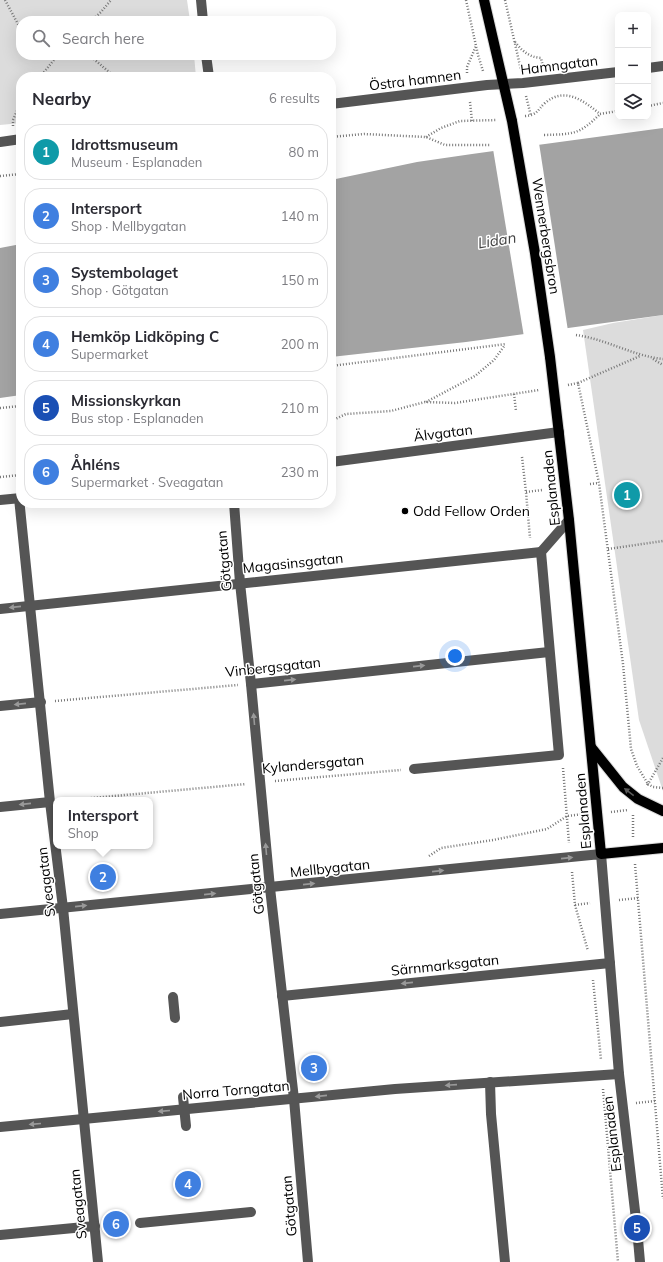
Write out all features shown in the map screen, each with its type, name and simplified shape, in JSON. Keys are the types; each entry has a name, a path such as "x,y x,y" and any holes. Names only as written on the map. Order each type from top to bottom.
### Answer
{"main road":[{"name":"Wennerbergsbron","path":"484,0 512,121 535,253 550,357"},
{"name":"Esplanaden","path":"550,357 569,520 601,854"},
{"path":"591,747 623,788 638,799 663,811"},
{"name":"Mellbygatan","path":"601,854 663,848"}],"street":[{"path":"201,0 203,16"},
{"path":"207,60 208,72"},
{"path":"651,68 663,66"},
{"name":"Hamngatan","path":"503,84 615,72"},
{"name":"Östra hamnen","path":"336,103 503,84"},
{"path":"0,142 16,140"},
{"name":"Älvgatan","path":"336,461 559,432"},
{"path":"0,500 16,498"},
{"name":"Sveagatan","path":"21,508 53,826"},
{"name":"Götgatan","path":"234,508 240,583 270,888 294,1099 308,1262"},
{"path":"414,769 559,755 549,652 536,552 569,520"},
{"name":"Magasinsgatan","path":"0,609 536,552"},
{"name":"Vinbergsgatan","path":"251,684 549,652"},
{"path":"0,706 41,702"},
{"path":"0,807 50,802"},
{"name":"Sveagatan","path":"56,849 98,1262"},
{"name":"Mellbygatan","path":"0,914 601,854"},
{"name":"Esplanaden","path":"601,854 619,1074 640,1262"},
{"name":"Särnmarksgatan","path":"282,996 610,962"},
{"path":"173,997 175,1018"},
{"path":"0,1022 73,1014"},
{"name":"Norra Torngatan","path":"0,1127 395,1089 601,1074 619,1074"},
{"path":"490,1082 491,1114 505,1262"},
{"path":"183,1097 186,1126"},
{"path":"140,1223 251,1212"},
{"path":"0,1235 95,1226"}],"path":[{"path":"5,0 16,20"},
{"path":"97,16 111,0"},
{"path":"466,0 476,45"},
{"path":"506,0 515,42"},
{"path":"44,72 54,60"},
{"path":"95,60 110,72"},
{"path":"531,116 535,115 546,103 554,98 567,95 581,99 600,114"},
{"path":"651,105 663,103"},
{"path":"544,135 570,134 587,127 600,114 615,112"},
{"path":"16,113 13,120 16,135"},
{"path":"426,137 441,128 460,121 496,120"},
{"path":"336,137 364,134 426,137 445,145 490,145"},
{"path":"0,176 16,174"},
{"path":"576,335 590,337 641,356 663,360"},
{"path":"336,365 506,344 494,360 475,376 425,402 391,411 346,414 336,419"},
{"path":"578,383 641,356"},
{"path":"652,358 663,365"},
{"path":"425,402 455,403 554,388"},
{"path":"514,394 516,411"},
{"path":"0,408 16,406"},
{"path":"522,457 536,552"},
{"path":"0,477 16,475"},
{"path":"590,484 599,483"},
{"path":"526,492 542,490"},
{"path":"608,549 663,541"},
{"name":"Vinbergsgatan","path":"41,702 251,684"},
{"path":"559,755 562,761 575,905 591,964 595,990 618,1262"},
{"path":"663,758 648,784 653,787 663,788"},
{"name":"Kylandersgatan","path":"102,797 414,769"},
{"path":"425,859 441,848 493,840 547,829 567,816"}],"shaded area":[{"path":"0,0 187,0 189,16 16,16 16,60 194,60 196,72 16,72 16,123 0,125"},
{"path":"663,315 663,791 639,720 583,330 613,323"}],"water":[{"name":"Lidan","path":"663,128 663,315 466,342 336,356 336,179 417,162"},
{"path":"16,245 16,396 0,398 0,248"}],"pier":[{"path":"539,143 568,331 524,337 493,149"}],"place":[{"name":"Idrottsmuseum","path":"627,495"},
{"name":"Odd Fellow Orden","path":"405,511"},
{"name":"Intersport","path":"103,877"},
{"name":"Systembolaget","path":"314,1068"},
{"name":"Hemköp Lidköping C","path":"188,1184"},
{"name":"Åhléns","path":"116,1224"},
{"name":"Missionskyrkan","path":"637,1228"}]}
